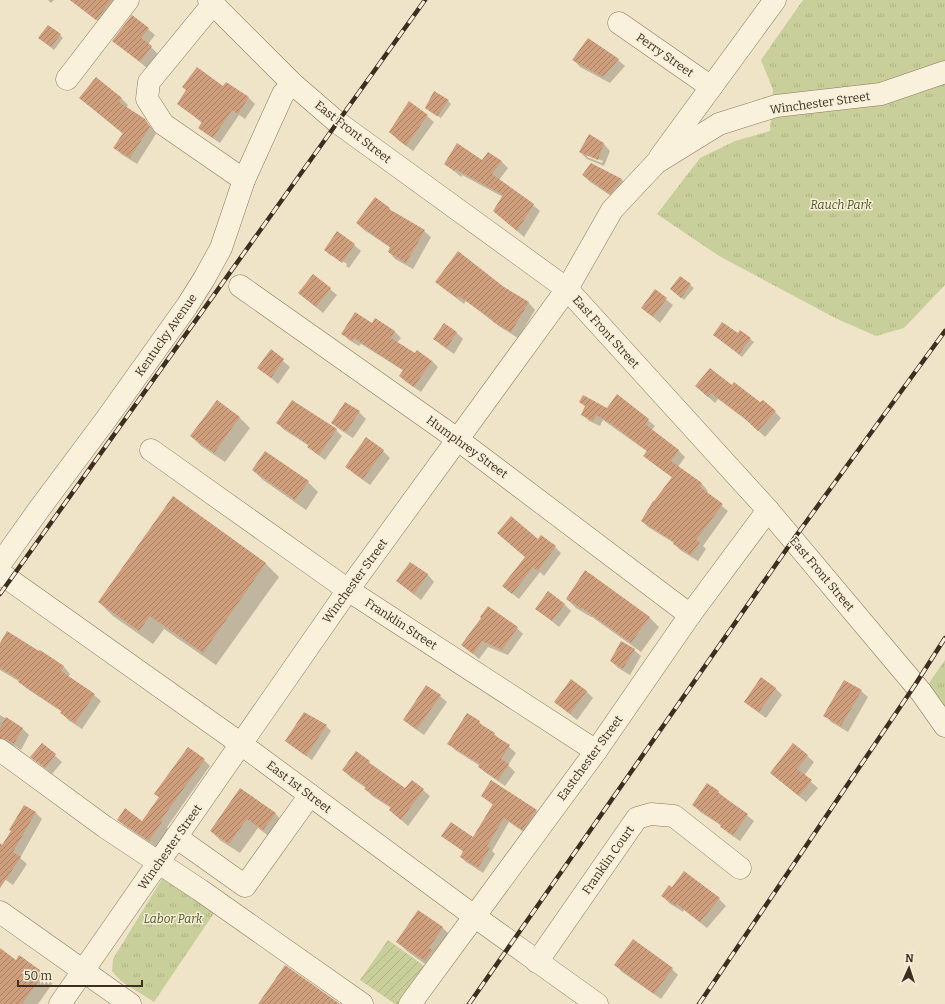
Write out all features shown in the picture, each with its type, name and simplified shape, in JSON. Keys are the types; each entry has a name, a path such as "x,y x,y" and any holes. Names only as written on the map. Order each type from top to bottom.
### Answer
{"street":[{"path":"67,79 128,0"},
{"name":"Winchester Street","path":"60,1004 348,590 567,289 612,210 656,162 775,0"},
{"path":"211,2 149,82 147,99 163,124 244,180"},
{"name":"East Front Street","path":"211,2 292,84 352,133 567,289 768,510 921,692 945,726"},
{"name":"Perry Street","path":"619,23 711,87"},
{"name":"Winchester Street","path":"656,162 719,124 776,106 881,94 945,72"},
{"name":"Kentucky Avenue","path":"0,564 187,306 221,248 244,180 283,94 292,84"},
{"name":"Humphrey Street","path":"240,286 458,439 690,615"},
{"name":"Franklin Street","path":"151,450 348,590 596,751"},
{"name":"Eastchester Street","path":"410,1004 596,751 690,615 768,510"},
{"name":"East 1st Street","path":"0,573 241,744 474,916 597,1004"},
{"path":"0,750 105,827 200,890 362,1004"},
{"path":"176,837 245,886 310,795"},
{"name":"Franklin Court","path":"537,962 637,818 651,814 674,816 740,868"},
{"path":"0,912 130,1004"}],"green space":[{"name":"Rauch Park","path":"803,0 945,0 945,285 904,328 876,336 835,318 719,256 657,214 700,158 735,141 770,131 773,90 761,60"},
{"path":"945,660 945,707 927,686"},
{"name":"Labor Park","path":"165,874 216,910 154,1002 121,981 112,971 113,959"},
{"path":"388,940 426,967 400,1004 395,1004 360,980"}],"building":[{"path":"70,0 112,0 96,20"},
{"path":"132,15 149,28 141,38 152,46 140,62 112,41"},
{"path":"48,25 61,34 51,47 38,38"},
{"path":"588,38 619,59 603,77 572,60"},
{"path":"197,67 223,86 226,82 249,97 238,114 232,110 213,138 198,128 202,122 177,104 186,90 182,87"},
{"path":"96,77 122,98 119,102 145,119 150,127 130,158 113,148 123,133 79,98"},
{"path":"434,91 449,100 437,116 425,108"},
{"path":"409,101 428,115 406,146 389,132"},
{"path":"589,134 604,143 598,160 579,152"},
{"path":"457,143 482,160 488,152 502,161 492,174 534,204 517,231 493,211 503,195 455,169 454,171 444,164"},
{"path":"591,163 622,179 610,194 582,175"},
{"path":"375,197 390,208 389,209 425,230 406,263 388,252 390,247 356,223"},
{"path":"337,231 355,244 342,263 324,250"},
{"path":"458,251 504,287 529,302 511,332 492,321 493,320 459,296 457,298 435,282"},
{"path":"313,274 331,288 316,307 298,293"},
{"path":"680,276 691,284 681,298 670,289"},
{"path":"655,289 667,298 653,317 641,308"},
{"path":"355,312 372,323 375,318 395,331 391,338 415,353 417,350 432,361 414,387 399,376 403,370 354,338 353,341 341,334"},
{"path":"722,322 738,333 740,330 751,338 739,354 713,335"},
{"path":"444,323 457,332 447,348 433,339"},
{"path":"271,349 284,359 271,378 257,368"},
{"path":"710,368 732,385 734,382 760,402 763,400 776,411 758,431 742,416 711,393 708,397 695,386"},
{"path":"617,394 649,419 645,424 679,450 671,461 702,483 700,487 723,504 696,540 700,542 691,555 641,521 653,501 672,477 643,456 647,451 613,425 596,415 593,421 581,415 585,406 579,402 583,395 607,408"},
{"path":"217,400 240,417 214,453 190,436"},
{"path":"292,400 337,429 319,455 307,447 309,445 276,423"},
{"path":"345,402 360,411 346,432 331,423"},
{"path":"366,437 384,450 363,479 345,467"},
{"path":"265,451 309,481 295,500 252,470"},
{"path":"173,496 266,563 203,653 150,616 139,631 98,602"},
{"path":"511,516 538,539 541,535 556,546 538,571 533,567 512,594 502,586 525,557 497,533"},
{"path":"410,562 428,574 414,594 396,581"},
{"path":"585,570 650,617 631,643 582,608 566,599"},
{"path":"548,591 565,604 552,621 535,609"},
{"path":"488,606 518,627 502,650 482,641 473,654 461,645"},
{"path":"7,631 64,666 61,671 95,694 75,723 60,713 62,711 18,682 20,680 0,668 0,643"},
{"path":"621,641 635,649 623,669 610,661"},
{"path":"761,677 776,688 759,712 744,702"},
{"path":"571,679 587,691 570,714 554,702"},
{"path":"844,680 862,690 841,726 823,716"},
{"path":"426,685 441,695 417,729 403,720"},
{"path":"304,712 327,725 306,756 285,741"},
{"path":"467,713 495,733 494,735 510,745 501,759 509,764 498,780 478,767 480,764 447,744"},
{"path":"6,717 23,728 14,744 0,738 0,727"},
{"path":"42,743 56,754 45,768 30,757"},
{"path":"793,743 808,755 797,769 812,780 799,796 770,773"},
{"path":"188,747 205,759 161,820 162,822 149,841 117,820 125,808 142,821 159,797 154,794"},
{"path":"356,751 370,761 369,763 405,788 412,780 424,789 401,820 389,810 391,807 364,789 366,787 342,770"},
{"path":"491,780 537,810 522,830 504,818 487,846 490,848 478,868 460,857 463,851 441,836 451,822 473,837 493,804 481,796"},
{"path":"707,783 719,791 718,793 748,814 733,835 720,827 721,825 692,805"},
{"path":"240,788 276,813 263,830 247,819 229,844 210,831"},
{"path":"24,805 36,812 13,852 21,857 0,888 0,843 2,845 11,831 9,830"},
{"path":"684,871 720,898 700,922 677,904 676,906 661,896 669,885 672,887"},
{"path":"418,910 443,927 429,948 433,950 425,961 396,942"},
{"path":"633,939 673,968 654,994 614,965"},
{"path":"0,948 16,960 19,955 44,973 22,1004 0,1004"},
{"path":"285,965 340,1004 258,1004"}],"railway":[{"path":"0,594 425,0"},
{"path":"469,1004 793,540 945,331"},
{"path":"699,1004 915,685 945,638"}]}
